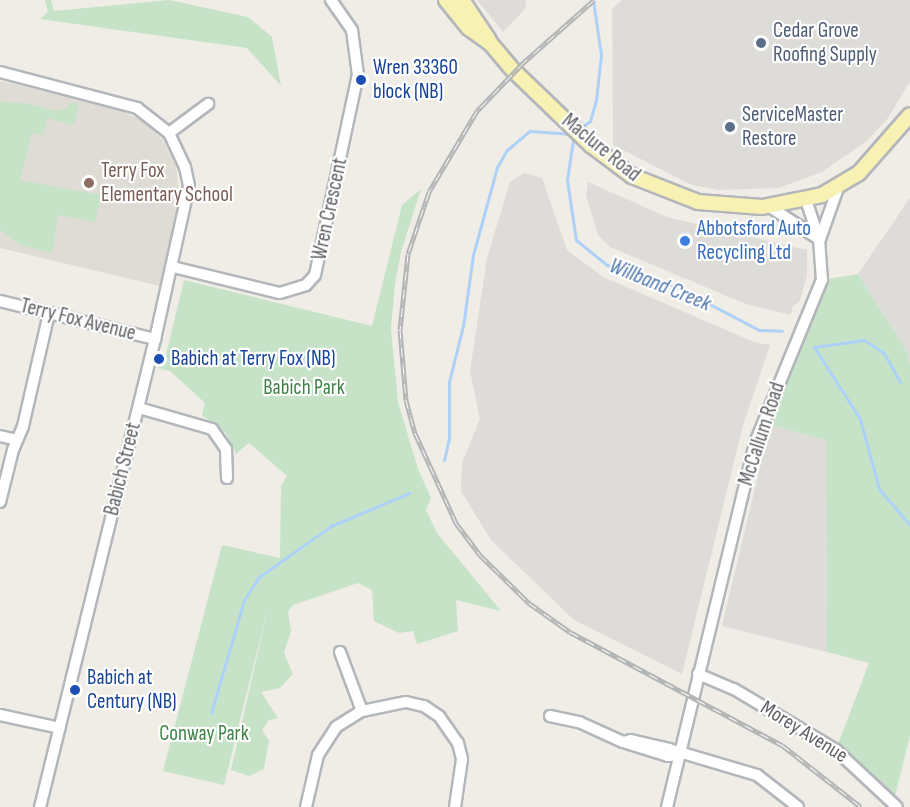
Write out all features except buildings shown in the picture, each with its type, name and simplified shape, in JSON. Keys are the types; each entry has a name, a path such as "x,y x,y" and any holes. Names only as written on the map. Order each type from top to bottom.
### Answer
{"main road":[{"name":"Maclure Road","path":"446,0 469,28 492,45"},
{"name":"Maclure Road","path":"462,0 492,45 544,101 592,146 632,176 671,195 716,206 770,207 806,200"},
{"path":"806,200 838,188 881,152 910,115"}],"street":[{"name":"Wren Crescent","path":"173,267 280,293 306,285 315,275 358,75 352,30 331,0"},
{"name":"Babich Street","path":"0,72 120,100 155,119 169,133 186,167 189,186 173,267 40,807"},
{"path":"169,133 208,104"},
{"path":"770,207 819,239 838,188"},
{"name":"McCallum Road","path":"667,807 758,433 822,280 819,239 806,200"},
{"name":"Terry Fox Avenue","path":"0,301 155,339"},
{"path":"0,502 49,313"},
{"path":"139,408 212,429 226,449 226,478"},
{"path":"0,436 17,440"},
{"path":"340,652 362,711"},
{"name":"Morey Avenue","path":"698,674 744,695 836,750 897,807"},
{"path":"306,807 326,740 336,727 362,711 388,703 424,706 444,722 458,742 461,776 456,807"},
{"path":"0,715 60,728"},
{"path":"550,716 579,722 623,742 650,744 680,755 757,776 798,807"}],"shaded area":[{"path":"477,0 526,0 525,9 503,32"},
{"path":"622,0 910,0 910,81 888,118 868,140 822,172 779,188 718,190 692,185 613,145 612,9"},
{"name":"Terry Fox Elementary School","path":"0,81 118,109 140,120 162,139 176,166 180,201 160,286 0,248"},
{"path":"524,173 542,178 567,250 603,277 754,342 770,345 743,425 682,674 574,620 491,540 461,491 462,463 480,419 470,371 487,258 510,182"},
{"path":"588,182 667,217 807,250 807,276 800,301 793,306 791,315 746,304 610,247 598,235 586,195"},
{"path":"910,198 910,364 907,352 858,274"},
{"path":"770,425 826,440 827,652 722,626"}],"green space":[{"path":"45,0 51,0 54,11 169,0 248,17 272,37 281,86 247,48 40,19 48,12"},
{"path":"0,102 26,103 57,111 67,108 71,102 79,104 74,125 47,118 43,135 32,133 20,180 101,195 95,222 58,215 52,253 20,245 0,230"},
{"name":"Babich Park","path":"421,189 401,252 395,284 391,329 398,402 418,469 431,498 426,510 437,533 501,611 456,600 458,631 417,644 413,631 399,633 374,621 372,590 358,583 293,605 288,612 291,631 284,653 293,674 280,688 261,692 278,718 269,720 262,730 269,741 264,769 249,776 231,770 268,608 224,785 163,771 222,545 280,558 281,486 287,476 249,443 236,454 226,433 202,415 205,403 170,371 158,368 159,362 164,363 184,280 372,326 402,205"},
{"path":"858,274 907,352 910,364 910,736 894,800 838,744 869,663 827,652 826,440 771,425 827,279"}],"waterway":[{"name":"Willband Creek","path":"579,129 590,121 596,100 601,55 593,0"},
{"path":"444,460 449,439 449,382 463,326 473,255 497,167 507,150 530,131 573,134"},
{"name":"Willband Creek","path":"574,133 567,180 576,240 607,265 679,288 759,330 782,331"},
{"name":"Willband Creek","path":"900,382 884,353 864,340 814,347 860,419 879,489 910,525"},
{"path":"211,713 244,600 259,577 331,526 409,493"}],"railway":[{"path":"594,0 524,62 477,111 429,192 408,254 400,330 406,400 415,433 456,523 480,555 529,603 570,632 782,745 861,807"}],"place":[{"name":"Cedar Grove Roofing Supply","path":"761,43"},
{"name":"Wren 33360 block (NB)","path":"361,80"},
{"name":"ServiceMaster Restore","path":"730,127"},
{"name":"Terry Fox Elementary School","path":"89,183"},
{"name":"Abbotsford Auto Recycling Ltd","path":"685,241"},
{"name":"Babich at Terry Fox (NB)","path":"159,359"},
{"name":"Babich at Century (NB)","path":"75,690"}],"park label":[{"name":"Conway Park","path":"204,734"}]}
